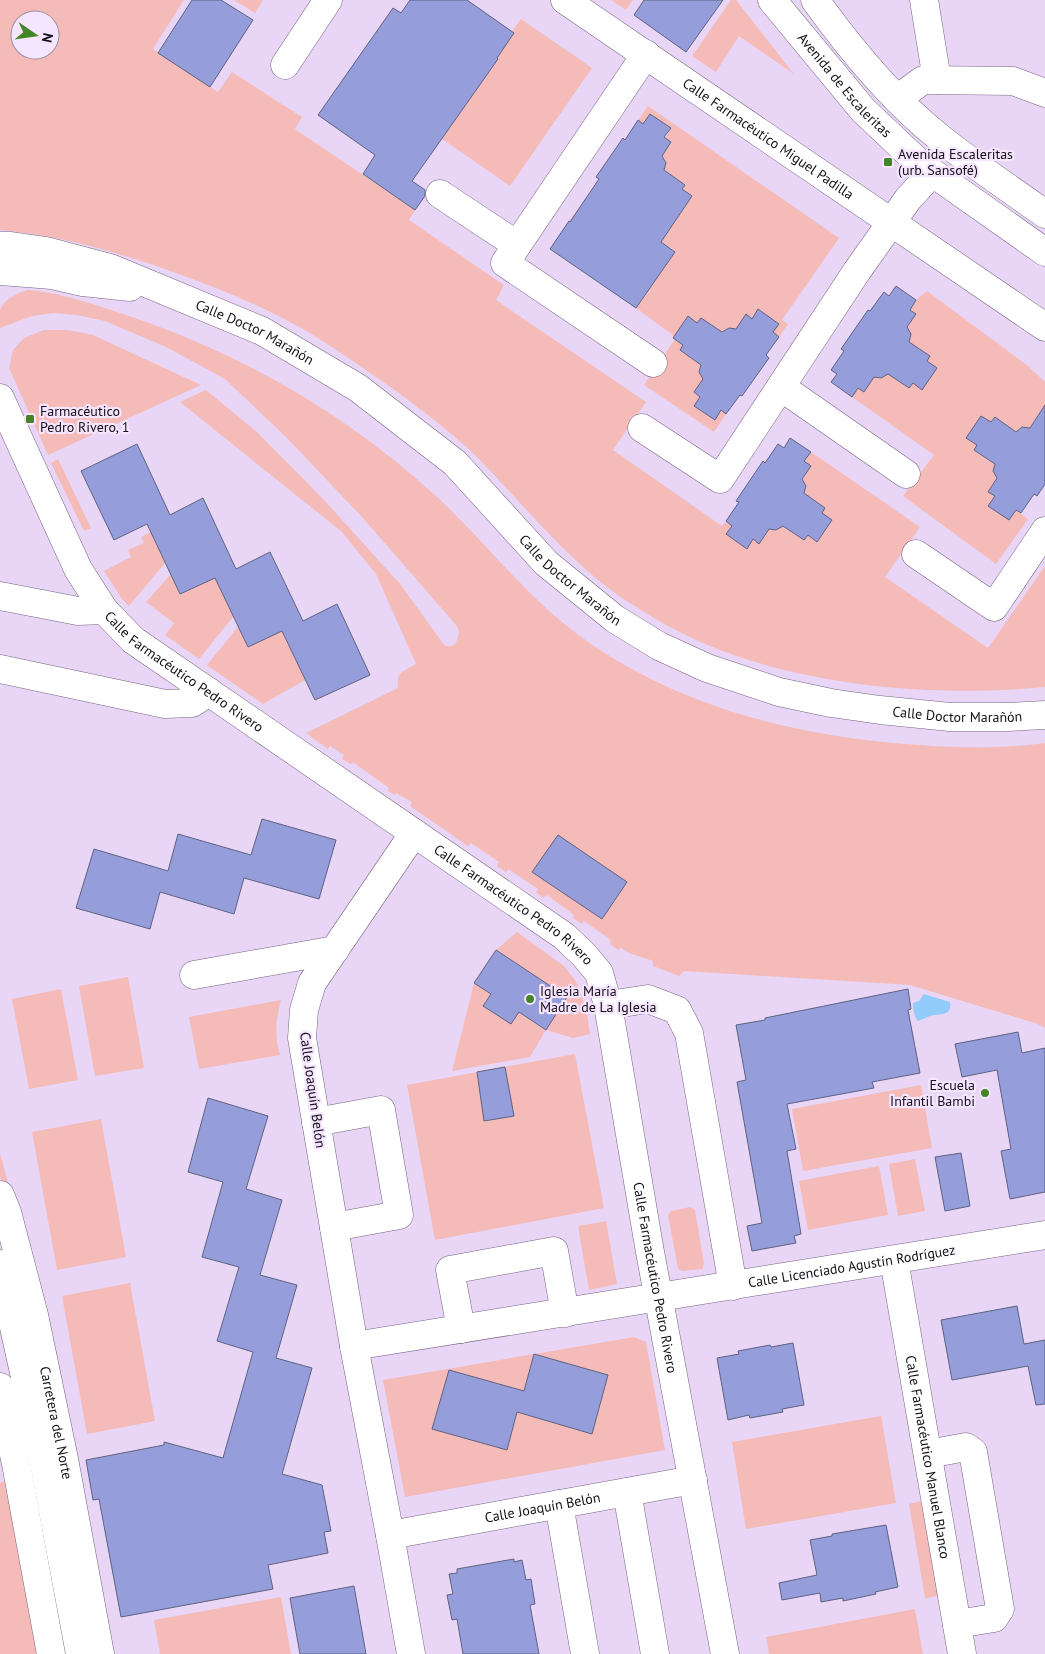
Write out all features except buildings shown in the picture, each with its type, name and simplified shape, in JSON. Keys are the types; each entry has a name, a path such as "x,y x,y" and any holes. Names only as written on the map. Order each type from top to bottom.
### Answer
{"street":[{"path":"285,65 328,0"},
{"name":"Calle Farmacéutico Miguel Padilla","path":"566,0 1045,327"},
{"name":"Avenida de Escaleritas","path":"772,0 863,110 932,173 1045,252"},
{"path":"924,0 937,80"},
{"name":"Avenida de Escaleritas","path":"816,1 834,27 897,99 940,138 1045,214"},
{"path":"646,54 505,263 653,363"},
{"path":"897,99 923,80 1013,81 1045,93"},
{"path":"642,428 720,478 892,222 908,199 932,173"},
{"path":"440,194 517,245"},
{"name":"Calle Doctor Marañón","path":"2,267 83,282 162,289 262,331 358,388 454,463 546,563 615,620 659,646 716,671 779,692 831,703 880,710 950,717 1045,715"},
{"path":"781,387 906,474"},
{"name":"Calle Farmacéutico Pedro Rivero","path":"0,398 78,569 104,610 133,640 564,936 599,972 608,1005 659,1298 725,1654"},
{"path":"916,554 994,606 1045,531"},
{"path":"0,596 78,611 104,610"},
{"path":"0,669 165,704 192,703 209,692"},
{"name":"Calle Joaquín Belón","path":"411,1654 354,1346 302,1038 304,1010 312,983 414,833"},
{"path":"194,975 335,950"},
{"path":"608,1005 648,999 677,1010 689,1033 733,1286"},
{"path":"316,1122 381,1110 399,1214 334,1226"},
{"name":"Carretera del Norte","path":"0,1195 34,1315 62,1450 100,1654"},
{"name":"Calle Licenciado Agustín Rodríguez","path":"659,1298 1045,1236"},
{"path":"461,1329 450,1270 554,1251 565,1312"},
{"name":"Calle Farmacéutico Manuel Blanco","path":"894,1260 962,1654"},
{"name":"Carretera del Norte","path":"0,1264 44,1463 80,1654"},
{"path":"354,1346 659,1298"},
{"path":"0,1387 51,1654"},
{"path":"928,1454 966,1447 973,1452 1000,1609 994,1618 957,1624"},
{"name":"Calle Joaquín Belón","path":"390,1535 693,1480"},
{"path":"627,1492 655,1654"},
{"path":"559,1504 585,1654"}],"shaded area":[{"path":"0,0 184,0 153,49 218,92 232,72 302,117 295,129 415,210 409,220 504,285 496,300 646,402 613,450 722,526 726,521 732,526 727,534 747,548 753,539 759,543 769,529 776,530 783,526 804,540 808,535 817,542 832,520 822,513 825,508 804,493 802,479 811,466 804,461 811,452 920,527 885,577 988,648 1045,566 1045,687 946,691 844,682 793,672 744,658 697,640 654,618 616,594 582,566 554,539 475,455 456,438 396,391 339,351 303,329 236,296 147,263 75,242 0,230"},
{"path":"234,0 263,0 255,13"},
{"path":"611,0 633,0 626,10"},
{"path":"731,0 736,0 794,74 739,36 716,72 692,56"},
{"path":"521,19 592,68 510,186 441,138 498,59 494,56 514,33 512,31"},
{"path":"648,106 839,238 782,320 788,324 779,337 773,332 779,324 758,309 752,319 746,315 736,329 729,328 722,332 701,318 697,323 688,316 674,336 636,308 675,251 647,232 627,261 569,221 586,198 592,202 677,218 692,196 682,189 685,185 664,170 663,148 671,128 643,124 638,120"},
{"path":"28,290 79,300 172,332 253,368 330,413 402,466 436,496 553,615 609,655 648,677 688,696 730,711 774,723 817,733 862,740 958,747 993,747 1045,743 1045,1028 1038,1024 910,985 684,971 679,976 653,966 653,961 629,953 621,948 618,950 610,944 611,940 584,921 582,924 573,918 574,915 547,895 543,898 536,892 538,889 508,869 506,872 497,866 499,862 471,843 468,846 410,806 412,802 396,793 395,795 388,791 389,788 353,762 351,764 342,759 344,755 330,746 328,749 306,733 398,688 398,678 400,675 416,664 376,574 342,532 180,402 206,390 257,432 325,501 400,584 445,646 452,646 456,643 459,632 457,626 362,517 287,438 225,379 166,347 105,321 77,315 54,313 32,316 0,328 0,311 4,303"},
{"path":"927,291 1028,366 1045,382 1045,417 1039,414 1030,428 1022,427 1016,432 995,417 991,422 981,416 966,438 977,445 974,450 995,464 993,471 997,478 988,492 995,496 988,506 1016,510 1028,519 996,564 903,496 934,455 852,397 858,388 864,391 874,377 881,378 888,374 909,388 913,383 922,389 937,368 927,361 930,356 909,342 907,327 916,314 910,310 916,300"},
{"path":"44,330 68,330 93,335 201,385 48,455 9,368 13,350 24,338"},
{"path":"675,339 683,345 680,350 701,365 703,379 694,392 700,397 694,406 714,420 721,410 726,414 714,432 644,385"},
{"path":"58,459 91,528 84,531 51,463"},
{"path":"151,532 157,545 170,557 129,606 122,599 104,571 131,557 128,550 144,543 141,537"},
{"path":"210,565 237,612 199,659 165,635 174,623 146,602 171,574 180,594 201,584"},
{"path":"276,619 305,680 263,704 207,665 238,627 248,647"},
{"path":"517,932 564,966 577,983 587,1013 590,1034 573,1038 546,1030 530,1057 452,1071 474,983 491,994 483,1006 511,1024 519,1012 545,1030 567,997 496,950"},
{"path":"128,977 144,1068 95,1076 79,986"},
{"path":"61,989 78,1080 29,1089 12,999"},
{"path":"281,1000 276,1028 280,1055 199,1069 189,1017"},
{"path":"575,1054 604,1208 435,1240 407,1085"},
{"path":"921,1085 932,1148 803,1171 792,1109"},
{"path":"101,1119 126,1257 57,1270 32,1132"},
{"path":"0,1154 8,1182 2,1184 0,1176"},
{"path":"915,1159 925,1211 898,1216 889,1164"},
{"path":"879,1166 888,1215 808,1230 799,1181"},
{"path":"690,1207 695,1210 704,1264 702,1269 682,1271 678,1269 668,1215 671,1211"},
{"path":"606,1221 617,1284 589,1290 578,1226"},
{"path":"130,1283 155,1421 87,1434 62,1296"},
{"path":"634,1337 646,1342 665,1450 405,1497 383,1380"},
{"path":"881,1416 896,1503 746,1529 732,1442"},
{"path":"6,1480 40,1654 0,1654 0,1483"},
{"path":"921,1501 938,1596 925,1598 909,1504"},
{"path":"281,1597 291,1654 160,1654 154,1620"},
{"path":"915,1609 923,1654 769,1654 766,1637"}],"water":[{"path":"924,994 950,1002 950,1009 944,1014 932,1015 918,1021 913,1003 919,1001"}],"place":[{"name":"Avenida Escaleritas (urb. Sansofé)","path":"888,162"},
{"name":"Farmacéutico Pedro Rivero, 1","path":"30,419"},
{"name":"Iglesia María Madre de La Iglesia","path":"530,999"},
{"name":"Escuela Infantil Bambi","path":"985,1093"}]}
